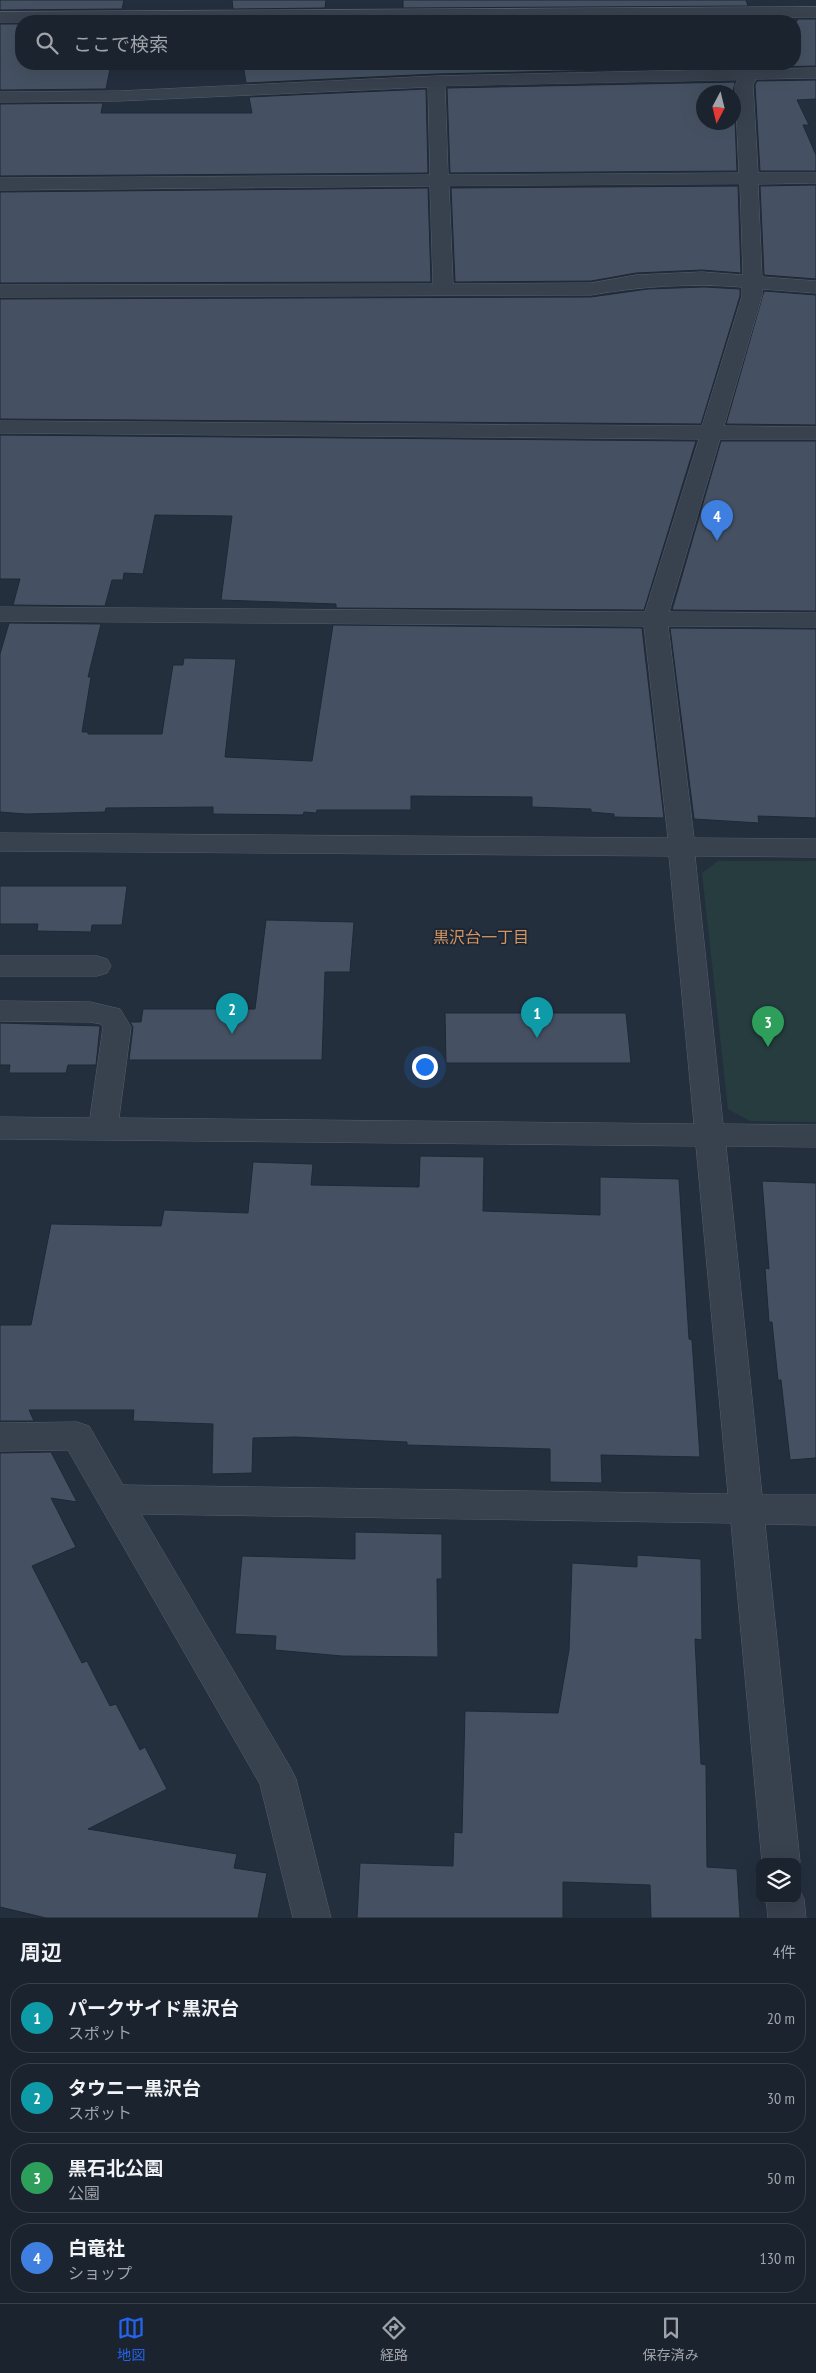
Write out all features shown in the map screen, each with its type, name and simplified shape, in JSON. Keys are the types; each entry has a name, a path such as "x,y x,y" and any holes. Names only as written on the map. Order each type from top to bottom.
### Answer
{"street":[{"path":"78,15 390,7 816,12"},
{"path":"0,17 15,17"},
{"path":"0,97 119,96 726,70"},
{"path":"752,70 744,85 753,281 752,296 655,619 681,848 710,1134 781,1858"},
{"path":"773,70 816,72"},
{"path":"436,81 443,290"},
{"path":"0,184 816,178"},
{"path":"0,291 591,289 636,282 702,278 816,286"},
{"path":"0,427 816,433"},
{"path":"0,614 816,620"},
{"path":"0,842 816,848"},
{"path":"0,966 97,966"},
{"path":"0,1012 90,1012 110,1016 117,1027 103,1128"},
{"path":"0,1128 816,1136"},
{"path":"0,1437 77,1436 277,1779 312,1918"},
{"path":"113,1499 816,1510"},
{"path":"785,1903 787,1918"}],"green space":[{"path":"718,861 816,861 816,1122 750,1121 728,1109 702,873"}],"building":[{"path":"0,0 124,0 122,9 0,10"},
{"path":"232,0 326,0 325,8 233,9"},
{"path":"403,0 746,0 748,6 403,8"},
{"path":"801,19 816,19 816,66 801,66"},
{"path":"0,24 15,24 15,70 110,70 106,89 0,90"},
{"path":"244,70 611,70 436,74 246,83"},
{"path":"816,80 816,99 797,100 809,125 803,125 816,155 816,171 760,171 755,85 757,81"},
{"path":"735,82 734,85 696,85 696,130 735,130 737,171 450,173 447,88"},
{"path":"426,89 428,173 0,176 0,104 103,103 101,113 252,113 249,97"},
{"path":"816,185 816,279 764,275 760,186"},
{"path":"738,186 741,273 702,270 636,273 591,281 455,282 451,188"},
{"path":"428,188 431,282 0,283 0,192"},
{"path":"704,287 740,289 740,296 701,424 0,419 0,299 591,297 648,289"},
{"path":"764,291 816,295 816,425 726,424"},
{"path":"0,435 696,441 644,610 336,608 336,604 221,600 232,516 155,515 143,574 124,573 123,580 112,580 105,606 13,605 20,579 0,579"},
{"path":"721,441 816,441 816,611 672,610"},
{"path":"9,623 101,624 88,677 91,677 82,732 88,732 88,734 162,734 173,665 183,665 184,658 236,659 225,757 312,761 333,625 642,628 664,818 614,817 614,814 591,812 591,809 532,807 532,797 411,796 411,810 317,810 316,813 304,812 303,815 213,814 213,807 106,808 105,812 26,814 0,812 0,654"},
{"path":"670,628 816,629 816,818 758,816 759,823 694,819"},
{"path":"0,886 127,886 122,925 92,925 91,932 37,931 38,924 0,924"},
{"path":"266,920 354,922 350,972 325,972 322,1060 129,1060 133,1027 130,1022 141,1022 143,1009 255,1009"},
{"path":"445,1013 626,1013 631,1063 446,1063"},
{"path":"0,1023 100,1026 96,1065 68,1065 66,1073 9,1073 10,1065 0,1065"},
{"path":"420,1156 484,1157 483,1211 600,1215 600,1177 679,1179 689,1339 692,1340 700,1457 601,1455 602,1483 550,1482 550,1449 407,1445 407,1442 295,1437 253,1438 252,1473 212,1474 213,1424 133,1421 134,1410 29,1410 34,1421 0,1421 0,1325 31,1325 51,1224 161,1226 164,1210 248,1213 253,1162 313,1164 311,1185 419,1187"},
{"path":"762,1181 816,1183 816,1458 790,1460 781,1380 778,1380 772,1322 769,1322 765,1268 769,1269"},
{"path":"51,1452 77,1502 51,1498 76,1547 32,1566 82,1663 87,1661 110,1706 116,1704 140,1750 145,1747 167,1789 88,1829 237,1854 234,1868 267,1873 258,1918 46,1918 0,1907 0,1453"},
{"path":"355,1532 442,1534 442,1579 437,1579 438,1657 342,1656 275,1650 276,1636 235,1634 242,1556 355,1559"},
{"path":"637,1555 701,1559 702,1640 695,1639 701,1764 706,1765 707,1867 737,1869 740,1918 651,1918 650,1885 563,1882 563,1918 357,1918 360,1863 453,1866 454,1832 462,1833 465,1711 558,1713 569,1650 572,1563 637,1567"}],"place":[{"name":"白竜社","path":"717,541"},
{"name":"タウニー黒沢台","path":"232,1034"},
{"name":"パークサイド黒沢台","path":"537,1038"},
{"name":"黒石北公園","path":"768,1047"}],"district":[{"name":"黒沢台一丁目","path":"481,937"}]}
